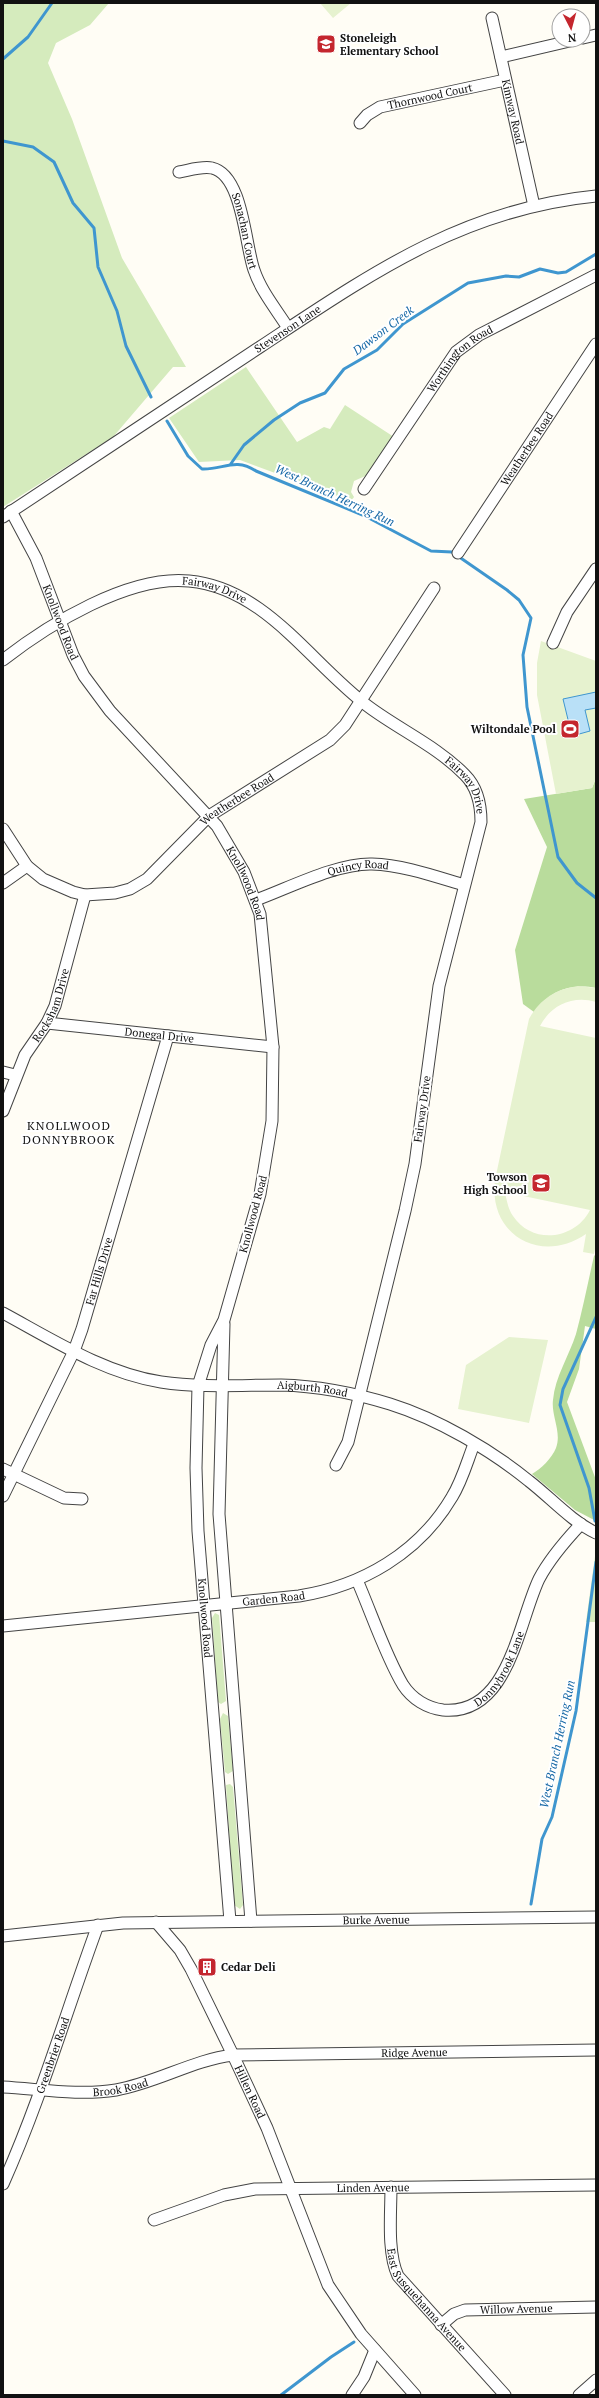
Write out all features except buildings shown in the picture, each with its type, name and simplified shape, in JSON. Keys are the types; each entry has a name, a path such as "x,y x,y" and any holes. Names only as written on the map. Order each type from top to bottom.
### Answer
{"street":[{"name":"Kimway Road","path":"492,18 534,206"},
{"path":"501,56 551,45"},
{"name":"Thornwood Court","path":"360,123 367,114 380,107 506,80"},
{"name":"Sonachan Court","path":"179,172 214,168 222,173 229,181 238,197 254,270 262,288 288,328"},
{"name":"Stevenson Lane","path":"7,514 288,328 377,271 426,244 475,223 534,206 596,196"},
{"name":"Worthington Road","path":"364,489 456,352 485,331 596,275"},
{"name":"Weatherbee Road","path":"458,553 596,344"},
{"name":"Knollwood Road","path":"7,514 36,558 78,664 98,697 209,816 233,851 256,900 262,927 273,1047 273,1102 265,1171 224,1320 211,1345 198,1386 196,1501 203,1606 230,1921"},
{"path":"553,643 567,612 594,576"},
{"name":"Fairway Drive","path":"3,660 61,621 127,590 152,583 189,581 211,585 233,593 256,606 361,701 446,758 472,783 481,808 481,822 439,986 417,1150 406,1211 348,1442 336,1465"},
{"name":"Weatherbee Road","path":"3,829 27,866 43,879 57,886 85,895 115,893 138,884 209,816 330,740 345,725 434,588"},
{"name":"Quincy Road","path":"256,900 340,869 371,864 396,867 464,885"},
{"path":"3,883 27,866"},
{"name":"Rocksham Drive","path":"3,1111 15,1075 25,1055 47,1023 55,1006 85,895"},
{"name":"Donegal Drive","path":"47,1023 273,1047"},
{"name":"Far Hills Drive","path":"3,1496 74,1351 89,1307 168,1036"},
{"path":"3,1072 15,1075"},
{"name":"Aigburth Road","path":"3,1313 74,1351 132,1375 160,1382 198,1386 314,1387 360,1395 410,1412 474,1444 515,1470 581,1524 596,1533"},
{"name":"Knollwood Road","path":"224,1320 221,1386 219,1514 251,1921"},
{"name":"Garden Road","path":"3,1626 315,1594 358,1580 401,1554 434,1524 456,1490 474,1444"},
{"path":"3,1469 64,1498 82,1499"},
{"name":"Donnybrook Lane","path":"358,1580 404,1686 423,1704 434,1709 446,1710 467,1707 478,1703 496,1685 539,1580 556,1552 581,1524"},
{"name":"Burke Avenue","path":"156,1922 596,1917"},
{"path":"3,1936 98,1925 156,1922"},
{"name":"Hillen Road","path":"156,1922 180,1950 191,1969 233,2055 267,2128 328,2285 348,2318 415,2395"},
{"name":"Greenbrier Road","path":"3,2184 43,2089 66,2013 98,1925"},
{"name":"Ridge Avenue","path":"233,2055 596,2050"},
{"name":"Brook Road","path":"3,2087 84,2092 116,2090 160,2078 217,2057 233,2055"},
{"name":"Linden Avenue","path":"154,2220 240,2192 291,2188 596,2185"},
{"name":"East Susquehanna Avenue","path":"391,2187 392,2248 396,2271 404,2284 505,2395"},
{"name":"Willow Avenue","path":"441,2325 454,2314 465,2310 596,2307"},
{"path":"352,2395 364,2377 375,2350"},
{"path":"579,2395 596,2380"}],"green space":[{"path":"3,3 109,3 90,25 56,43 48,63 72,119 122,258 186,367 173,367 113,437 3,507"},
{"path":"320,3 351,3 333,18"},
{"path":"246,367 297,442 324,427 330,429 345,405 394,437 372,473 354,481 351,492 354,497 351,501 240,460 199,462 169,418"},
{"name":"Wiltondale Pool","path":"541,641 596,661 596,778 592,788 556,794 537,695 537,663"},
{"path":"596,778 596,988 578,987 561,990 547,999 534,1012 523,1004 515,950 547,847 524,799 592,788"},
{"path":"578,986 596,988 596,1002 587,1000 571,1001 556,1007 550,1012 540,1026 596,1038 596,1244 594,1254 583,1252 586,1234 569,1243 552,1246 536,1245 521,1239 509,1229 500,1216 495,1199 495,1180 529,1019 538,1006 549,996 570,987","holes":["505,1192 590,1210 583,1220 574,1228 564,1233 542,1235 531,1232 521,1225 513,1216 509,1208"]},
{"path":"596,1254 596,1329 585,1326 579,1369 567,1402 596,1480 596,1521 575,1510 532,1474 552,1456 558,1442 553,1412 554,1391 576,1334 594,1256"},
{"path":"509,1337 548,1340 529,1423 458,1409 466,1365"},
{"path":"596,1549 596,1622 586,1622"},
{"path":"215,1613 219,1615 226,1701 221,1704 218,1702 212,1618"},
{"path":"223,1713 228,1716 233,1771 228,1774 225,1772 220,1719"},
{"path":"230,1784 233,1787 243,1905 240,1909 234,1905 226,1785"}],"water":[{"name":"Wiltondale Pool","path":"596,692 596,708 585,710 590,731 572,736 563,699"}],"waterway":[{"path":"3,59 28,37 52,3"},
{"name":"West Branch Herring Run","path":"3,141 33,147 54,162 73,203 94,228 98,267 117,311 126,346 151,397"},
{"name":"Dawson Creek","path":"230,465 244,445 274,420 300,403 325,393 344,369 377,350 403,324 468,283 506,276 519,277 540,269 558,273 566,272 596,254"},
{"name":"West Branch Herring Run","path":"167,421 188,456 202,469 235,464 249,467 365,516 431,551 452,552 519,600 531,618 523,655 527,707 558,857 577,883 596,898"},
{"name":"West Branch Herring Run","path":"595,1521 589,1488 560,1405 563,1389 596,1317"},
{"name":"West Branch Herring Run","path":"531,1904 542,1839 552,1817 576,1711 596,1562"},
{"name":"West Branch Herring Run","path":"281,2395 331,2357 354,2342"}],"place":[{"name":"Stoneleigh Elementary School","path":"326,44"},
{"name":"Wiltondale Pool","path":"570,729"},
{"name":"Towson High School","path":"541,1183"},
{"name":"Cedar Deli","path":"207,1967"}],"district":[{"name":"KNOLLWOOD DONNYBROOK","path":"69,1132"}]}
